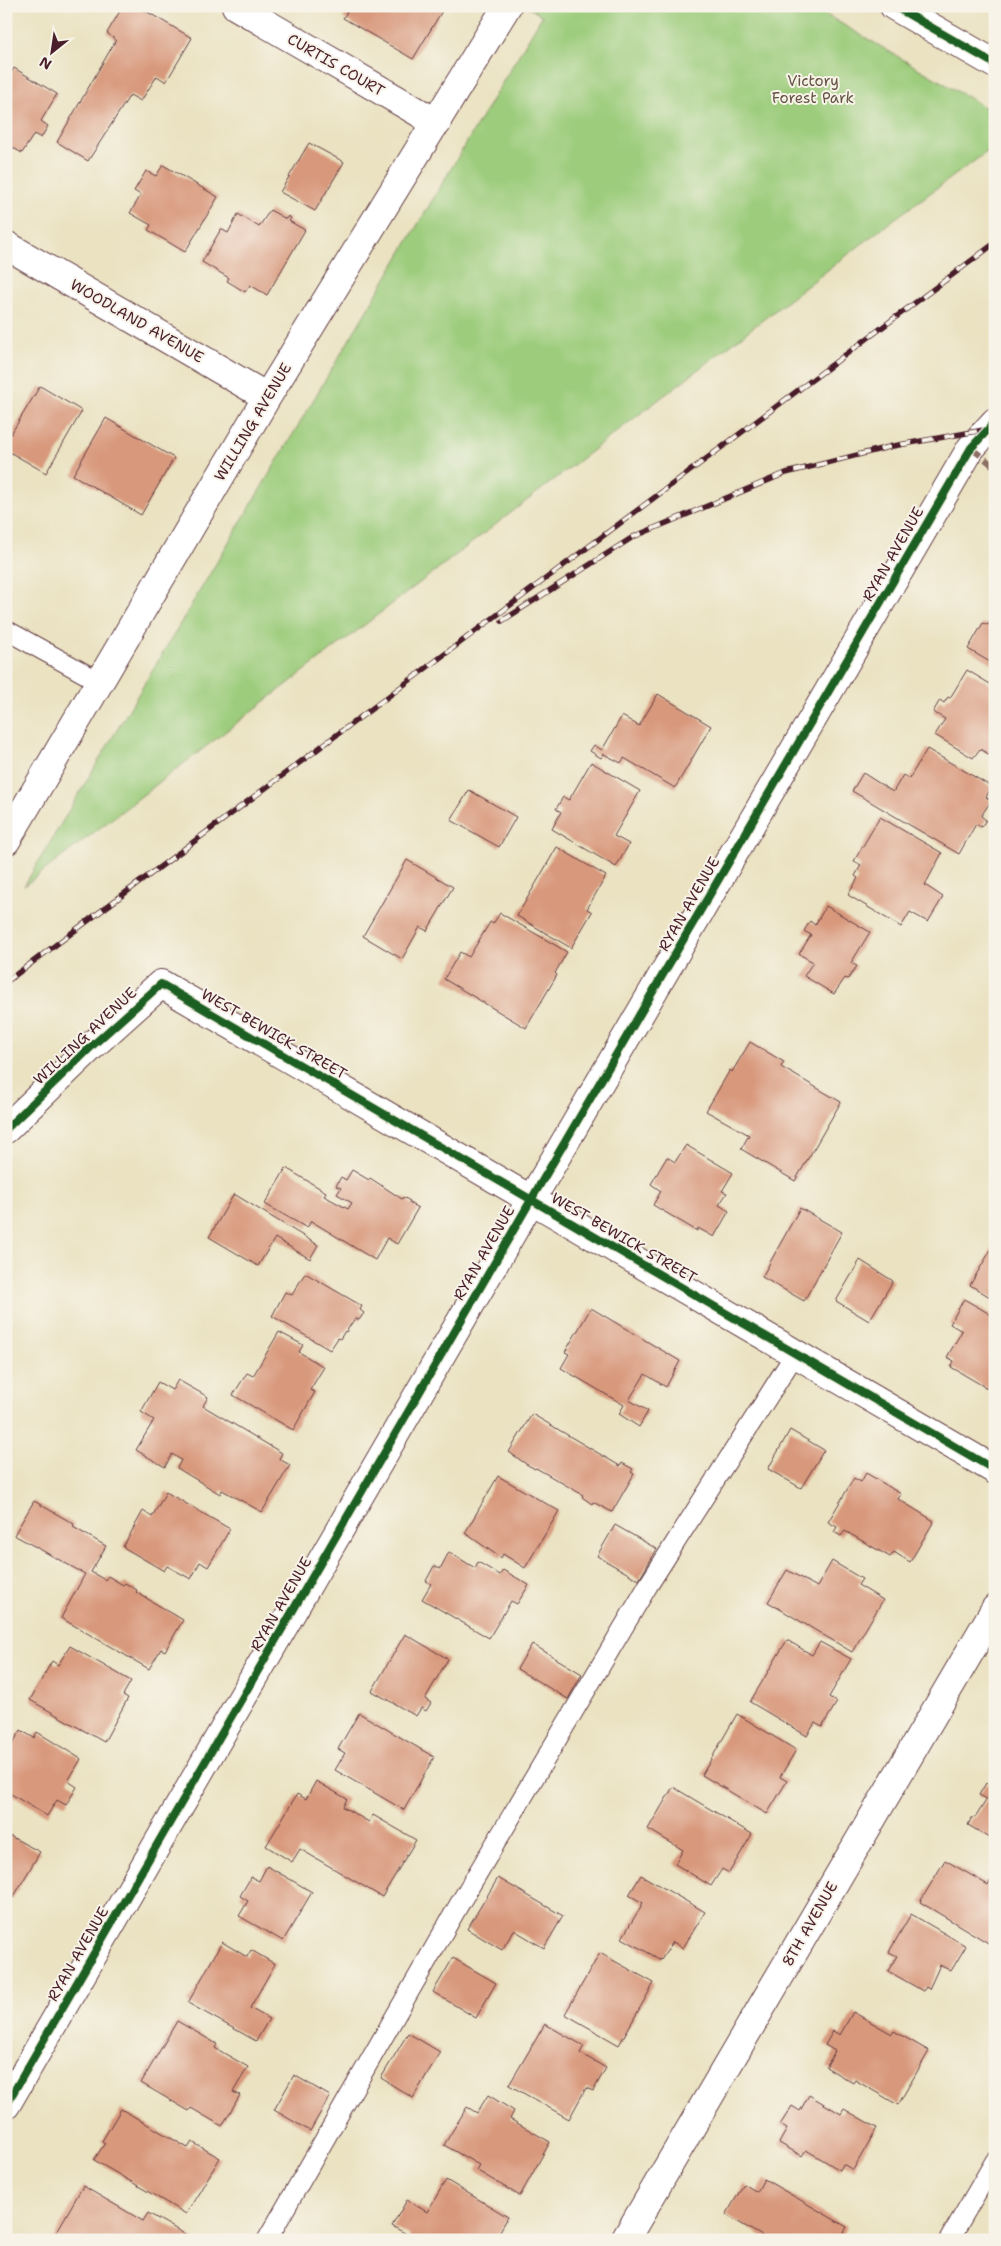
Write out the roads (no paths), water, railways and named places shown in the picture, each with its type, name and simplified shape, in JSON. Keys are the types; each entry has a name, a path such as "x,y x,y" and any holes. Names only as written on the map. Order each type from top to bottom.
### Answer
{"street":[{"name":"CURTIS COURT","path":"236,6 437,123"},
{"name":"WILLING AVENUE","path":"6,841 267,397 508,6"},
{"path":"894,6 995,64"},
{"name":"WOODLAND AVENUE","path":"6,245 267,397"},
{"name":"RYAN AVENUE","path":"6,2105 531,1200 971,448 995,422"},
{"name":"WILLING AVENUE","path":"6,1129 93,1045 161,984"},
{"name":"WEST BEWICK STREET","path":"161,984 995,1470"},
{"name":"8TH AVENUE","path":"625,2240 995,1609"}],"lane":[{"path":"6,630 100,682"},
{"path":"267,2240 465,1895 640,1601 795,1354"},
{"path":"949,2240 995,2161"}],"railway":[{"path":"6,982 995,243"},
{"path":"502,621 633,537 786,473 893,446 995,428"}],"park label":[{"name":"Victory Forest Park","path":"813,90"}]}
